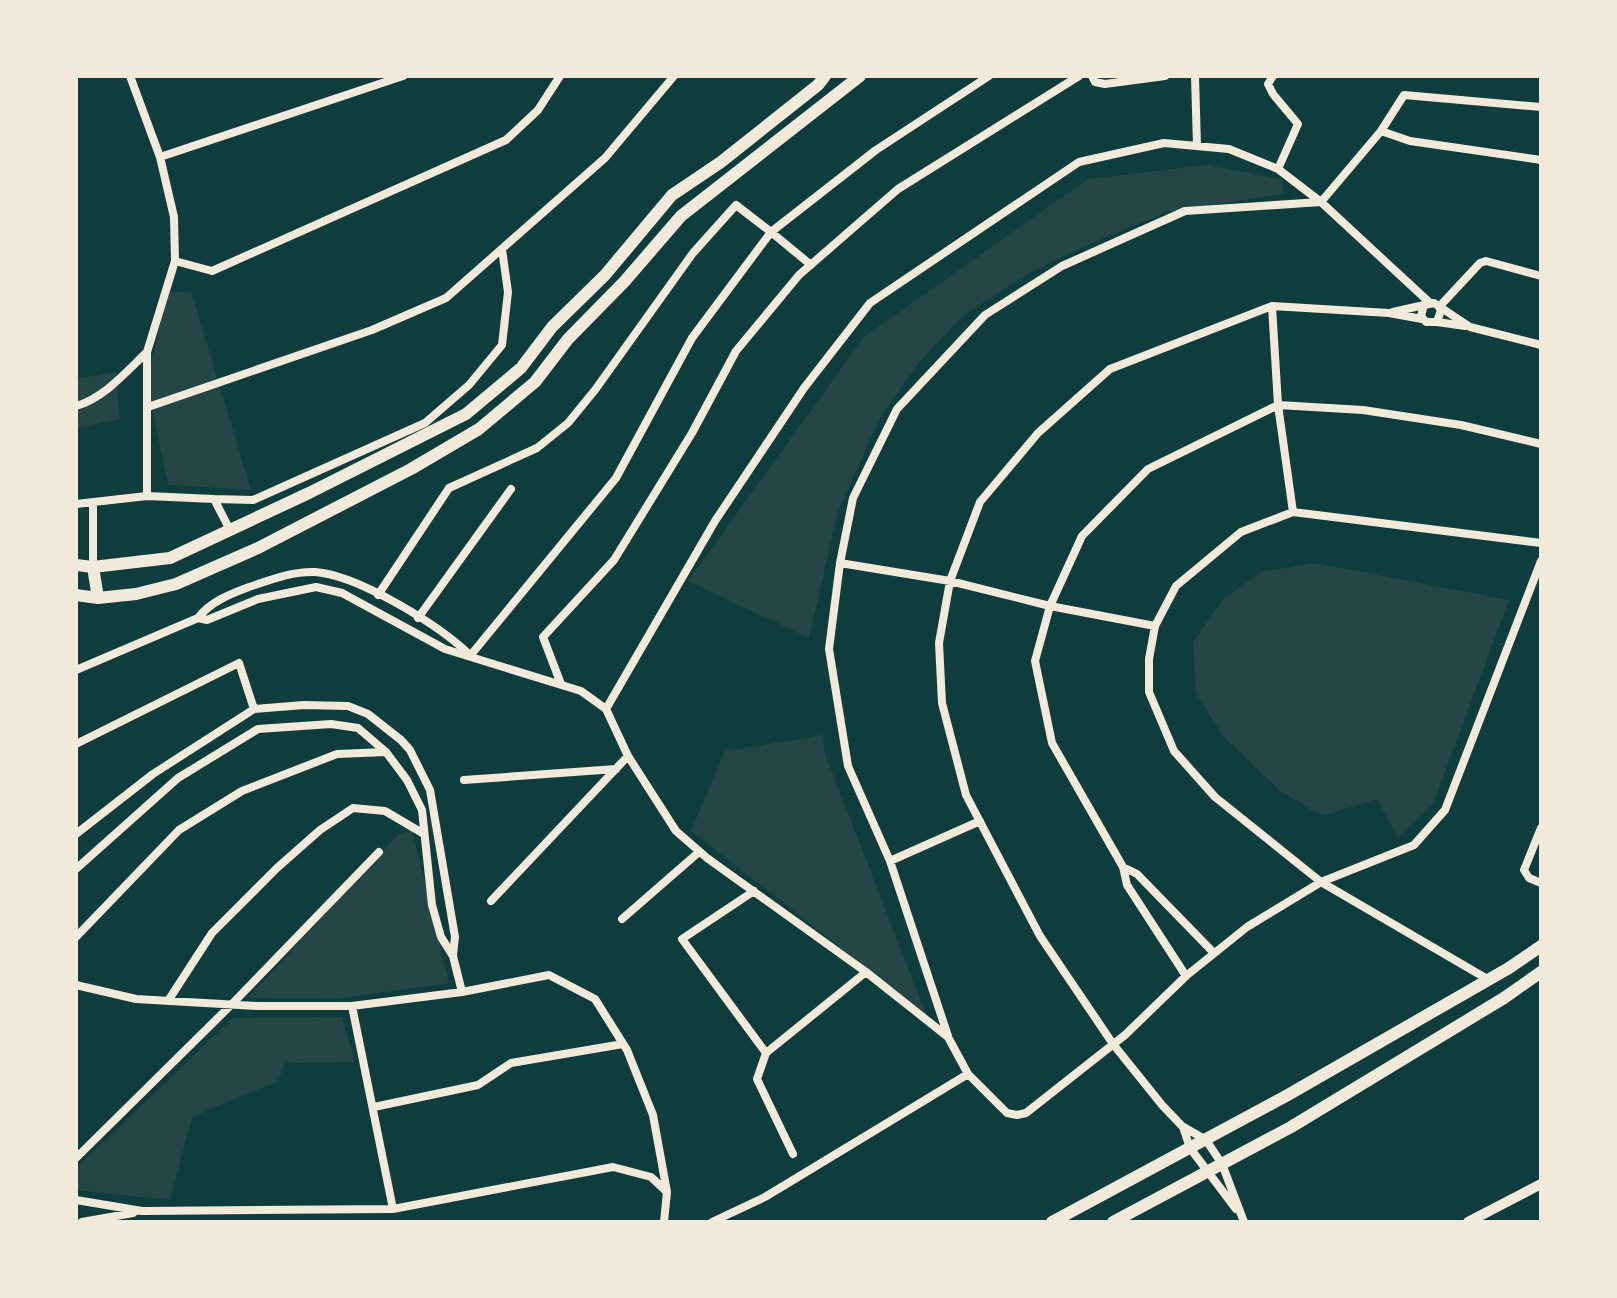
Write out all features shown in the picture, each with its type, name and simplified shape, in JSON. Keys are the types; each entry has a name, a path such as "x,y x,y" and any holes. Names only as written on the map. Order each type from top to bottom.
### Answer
{"main road":[{"path":"76,565 93,567 170,558 466,414 521,368 552,327 605,275 672,195 721,162 818,85 825,76"},
{"path":"76,595 98,598 136,594 176,584 258,548 411,469 479,429 535,382 568,339 624,282 681,216 860,76"},
{"path":"93,567 98,598"},
{"path":"1052,1222 1206,1140 1489,980 1541,946"},
{"path":"1113,1222 1304,1120 1504,998 1541,972"}],"street":[{"path":"130,76 160,157 174,217 175,261 147,352 147,496"},
{"path":"160,157 403,76"},
{"path":"175,261 212,271 506,140 538,110 560,76"},
{"path":"148,407 372,330 446,298 605,158 674,76"},
{"path":"470,656 616,478 692,338 771,232 876,150 989,76"},
{"path":"561,684 543,637 614,560 692,433 736,351 799,275 898,189 1079,76"},
{"path":"1092,76 1095,82 1105,84 1165,76"},
{"path":"1195,76 1197,146"},
{"path":"1273,76 1268,84 1273,94 1298,124 1278,169"},
{"path":"1541,107 1404,95 1381,131 1321,202 1185,211 1062,266 985,315 897,409 853,498 840,563 829,649 848,766 890,861 948,1037 968,1074 1007,1113 1026,1113 1113,1044 1213,952 1247,927 1321,882 1414,845 1445,810 1541,561"},
{"path":"1381,131 1410,141 1541,160"},
{"path":"606,709 715,521 804,388 870,303 1079,162 1164,143 1229,149 1278,169 1321,202 1434,306 1470,327"},
{"path":"378,595 449,488 537,448 568,423 693,253 736,205 811,265"},
{"path":"76,504 147,496 253,500 425,423 458,394 502,345 508,292 502,249"},
{"path":"1422,319 1421,310 1434,306 1480,263 1486,261 1541,276"},
{"path":"1272,306 1278,405 1293,512"},
{"path":"1244,1222 1222,1164 1206,1140 1182,1126 1162,1105 1113,1044 1040,936 966,795 942,703 939,643 950,581 980,502 1038,433 1110,369 1272,306 1389,313 1426,322 1470,327 1541,345"},
{"path":"1389,313 1434,306"},
{"path":"1434,306 1437,322"},
{"path":"76,406 85,404 110,387 147,352"},
{"path":"1186,976 1127,885 1123,867 1052,743 1035,661 1050,606 1082,536 1148,469 1278,405 1377,412 1461,425 1541,444"},
{"path":"418,618 511,489"},
{"path":"214,499 230,530"},
{"path":"93,504 93,567"},
{"path":"1489,980 1321,882 1215,797 1174,751 1149,692 1149,659 1155,626 1176,586 1241,532 1293,512 1541,543"},
{"path":"840,563 950,581 1050,606 1155,626"},
{"path":"76,670 198,618 207,606 284,576 314,572 347,579 378,595 450,637 470,656"},
{"path":"198,618 207,620 258,599 316,587 342,593 445,649 581,691 606,709 628,756 676,831 699,852 866,972 948,1037"},
{"path":"76,744 239,663 254,709"},
{"path":"76,834 153,774 254,709 304,705 348,706 368,714 410,750 430,790 455,937 453,956"},
{"path":"76,869 178,778 258,729 331,724 358,728 386,752 407,780 422,810 432,905 441,937 453,956 462,992"},
{"path":"76,937 179,830 242,791 337,754 386,752"},
{"path":"491,901 628,756"},
{"path":"464,780 617,769"},
{"path":"168,1001 212,933 277,868 320,830 353,808 385,811 424,834"},
{"path":"890,861 980,821"},
{"path":"1541,828 1524,870 1529,878 1541,883"},
{"path":"76,1158 231,1005 379,852"},
{"path":"622,919 699,852"},
{"path":"1123,867 1137,874 1213,952"},
{"path":"754,891 682,939 766,1053"},
{"path":"793,1154 757,1079 766,1053 866,972"},
{"path":"76,985 136,999 231,1005 352,1006 462,992 549,975 595,999 623,1044 653,1115 667,1192 664,1222"},
{"path":"352,1006 393,1209"},
{"path":"374,1107 478,1085 511,1063 623,1044"},
{"path":"712,1222 765,1197 968,1074"},
{"path":"1182,1126 1190,1148 1239,1212"},
{"path":"76,1200 142,1211 393,1209 613,1167 651,1177 667,1192"},
{"path":"1468,1222 1488,1217 1541,1184"},
{"path":"82,1222 142,1211"}],"shaded area":[{"path":"1207,165 1282,180 1284,194 1169,211 1081,248 1028,274 964,315 922,359 882,414 838,511 809,638 688,581 864,337 1088,179"},
{"path":"191,291 251,490 168,485 147,383 167,293"},
{"path":"116,372 120,419 76,428 76,379"},
{"path":"1315,563 1509,600 1433,804 1398,838 1377,799 1322,816 1279,790 1223,736 1196,693 1193,642 1223,599 1261,572"},
{"path":"823,735 825,754 926,1014 691,831 725,751"},
{"path":"412,830 449,983 338,999 248,998 397,836"},
{"path":"342,1017 355,1062 285,1063 278,1081 192,1117 170,1200 76,1190 76,1168 233,1018"}]}
